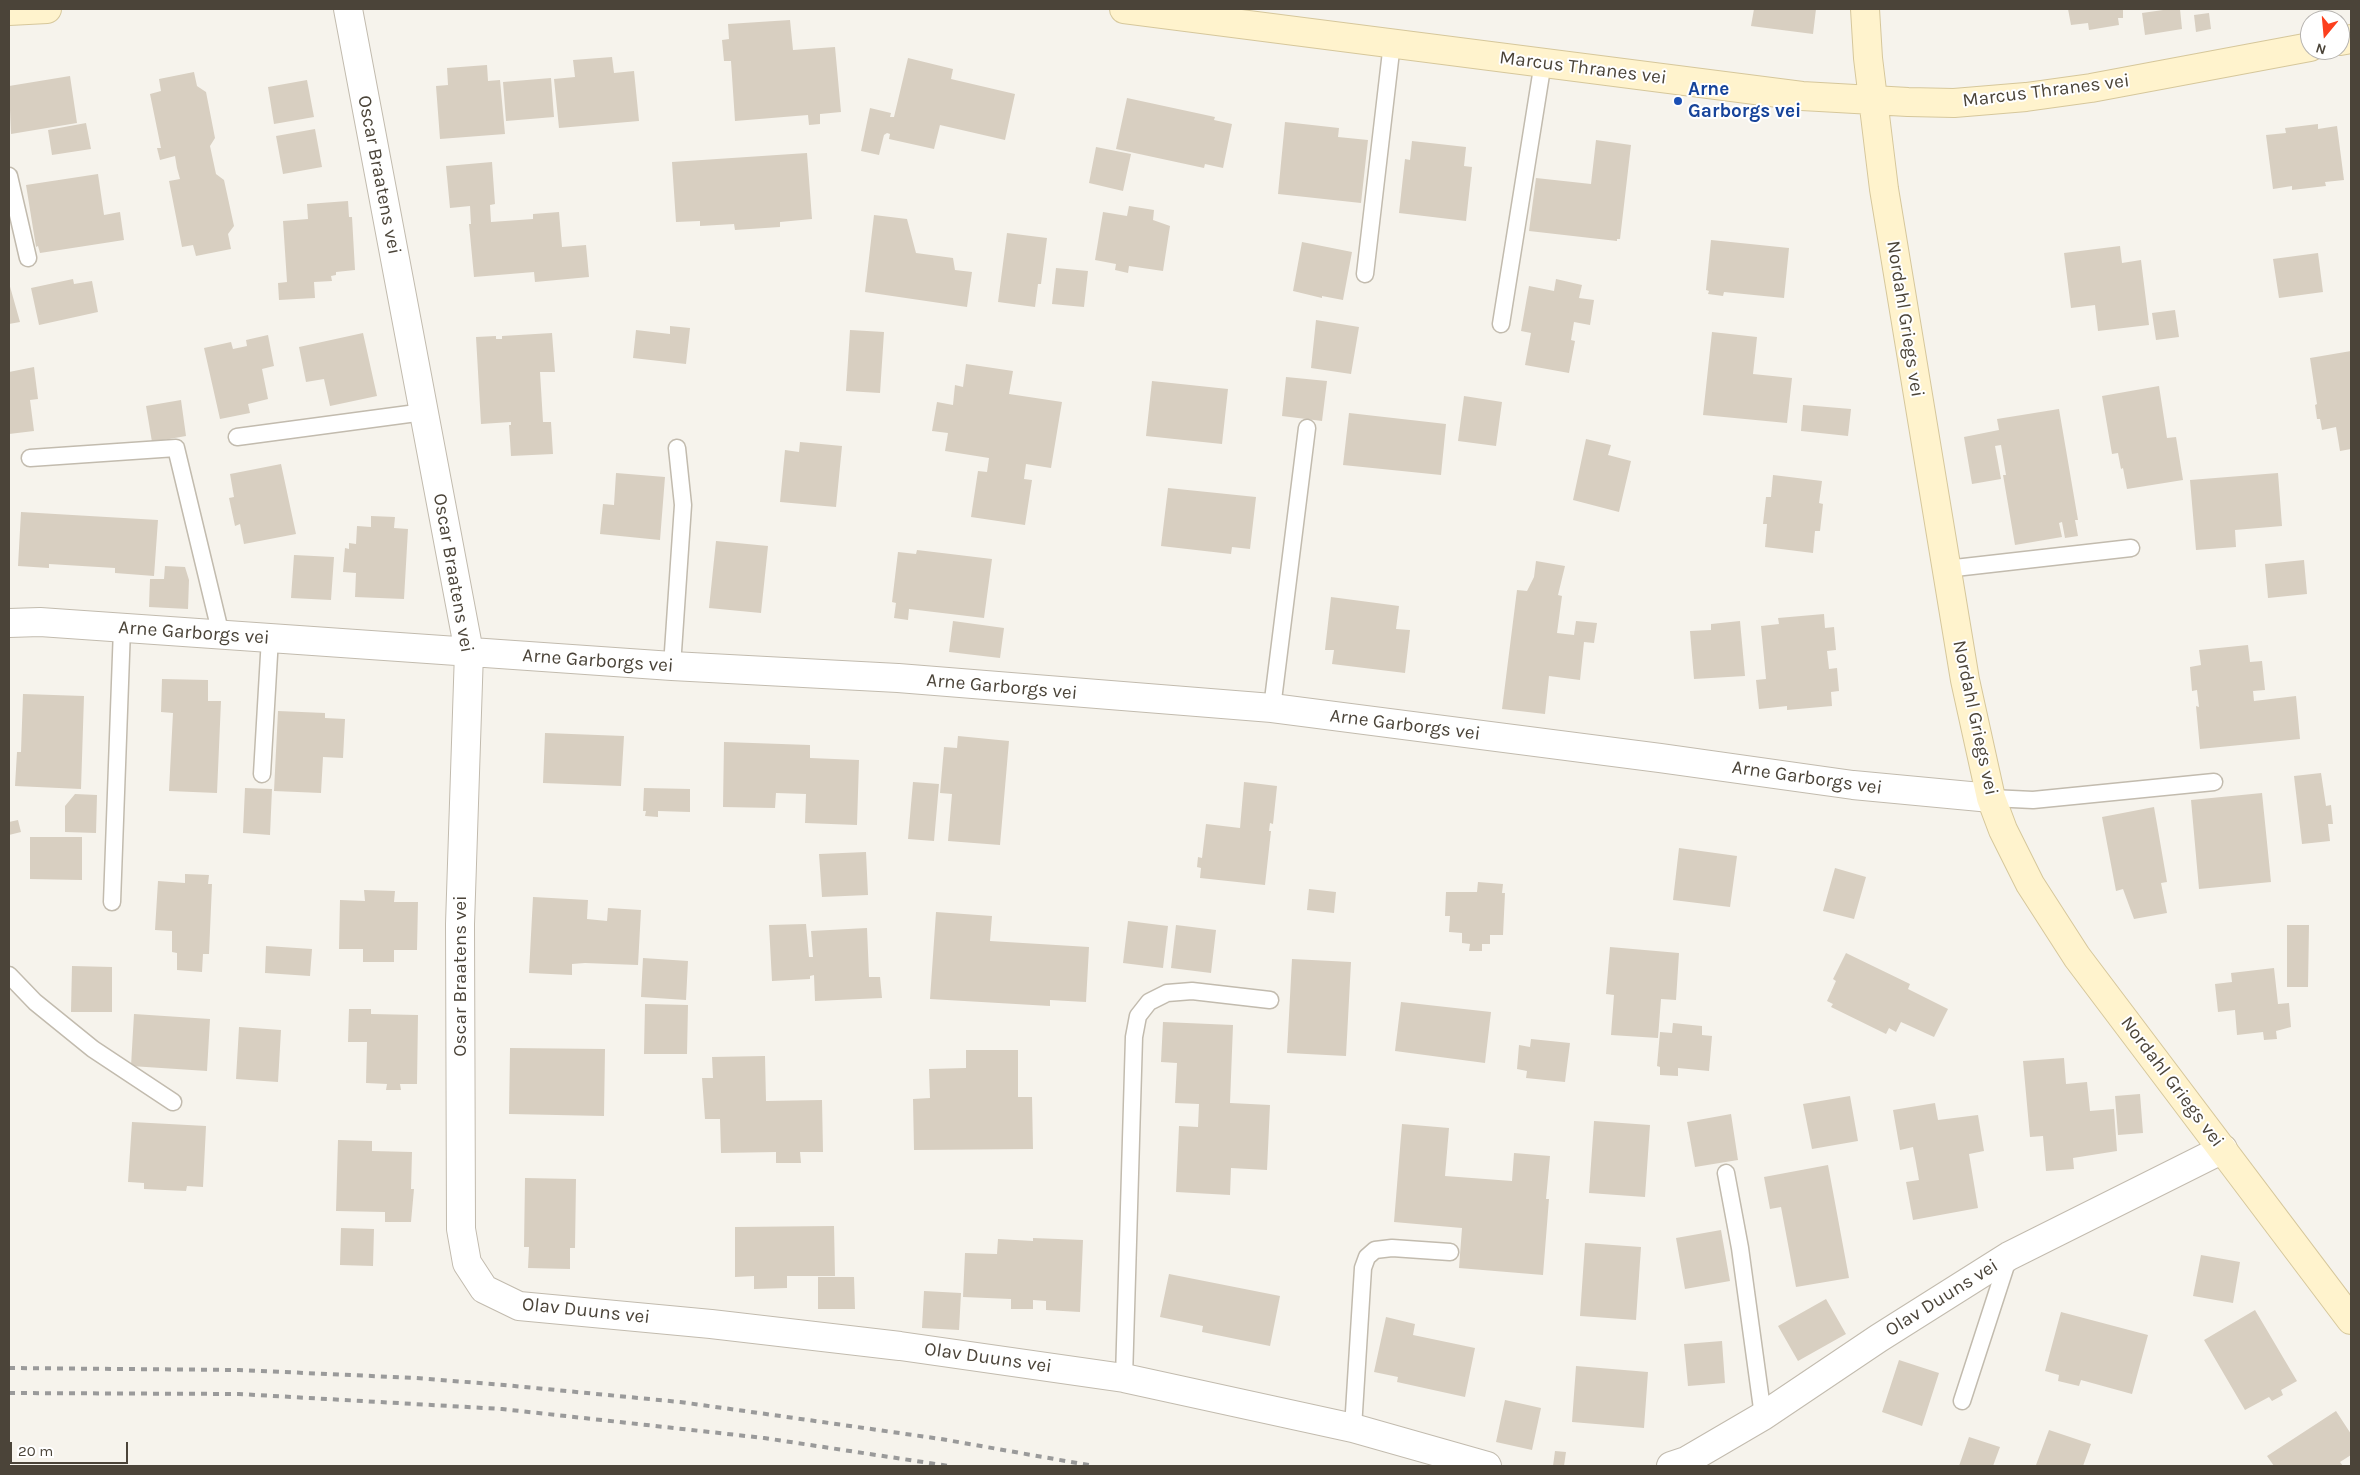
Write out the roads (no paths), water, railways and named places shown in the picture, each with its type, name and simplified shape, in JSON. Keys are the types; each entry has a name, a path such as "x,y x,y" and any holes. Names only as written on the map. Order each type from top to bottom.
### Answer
{"main road":[{"path":"9,11 47,9"},
{"name":"Marcus Thranes vei","path":"1124,9 1802,96 1954,103 2026,97 2091,88 2300,49"},
{"name":"Nordahl Griegs vei","path":"1865,9 1884,189 1946,569 1973,720 1991,798 2003,830 2025,875 2077,957 2351,1320"}],"street":[{"name":"Oscar Braatens vei","path":"348,9 469,652 460,924 461,1230 467,1263 484,1290"},
{"name":"Arne Garborgs vei","path":"9,623 40,622 672,666 898,678 1272,708 1651,756 1853,785 1991,798"},
{"name":"Olav Duuns vei","path":"1671,1466 1686,1461 1763,1416 1879,1338 2009,1256 2223,1148"},
{"name":"Olav Duuns vei","path":"484,1290 519,1306 711,1324 900,1346 1124,1378 1353,1428 1487,1466"}],"lane":[{"path":"1365,274 1392,43"},
{"path":"1502,324 1543,62"},
{"path":"9,176 28,258"},
{"path":"237,437 424,412"},
{"path":"1272,708 1307,428"},
{"path":"30,458 176,448 221,635"},
{"path":"672,666 683,505 677,448"},
{"path":"1946,569 2131,548"},
{"path":"112,902 122,628"},
{"path":"262,774 270,638"},
{"path":"1991,798 2033,800 2214,782"},
{"path":"9,975 35,1002 93,1049 173,1102"},
{"path":"1124,1378 1134,1037 1138,1016 1149,1002 1167,993 1192,991 1270,1000"},
{"path":"1726,1173 1740,1248 1763,1416"},
{"path":"1353,1428 1363,1268 1367,1257 1375,1250 1392,1248 1450,1252"},
{"path":"1962,1401 2009,1256"}],"railway":[{"path":"9,1368 239,1370 416,1378 504,1385 680,1402 941,1439 1094,1466"},
{"path":"9,1393 239,1394 502,1409 764,1438 949,1466"}],"place":[{"name":"Arne Garborgs vei","path":"1678,101"}]}
